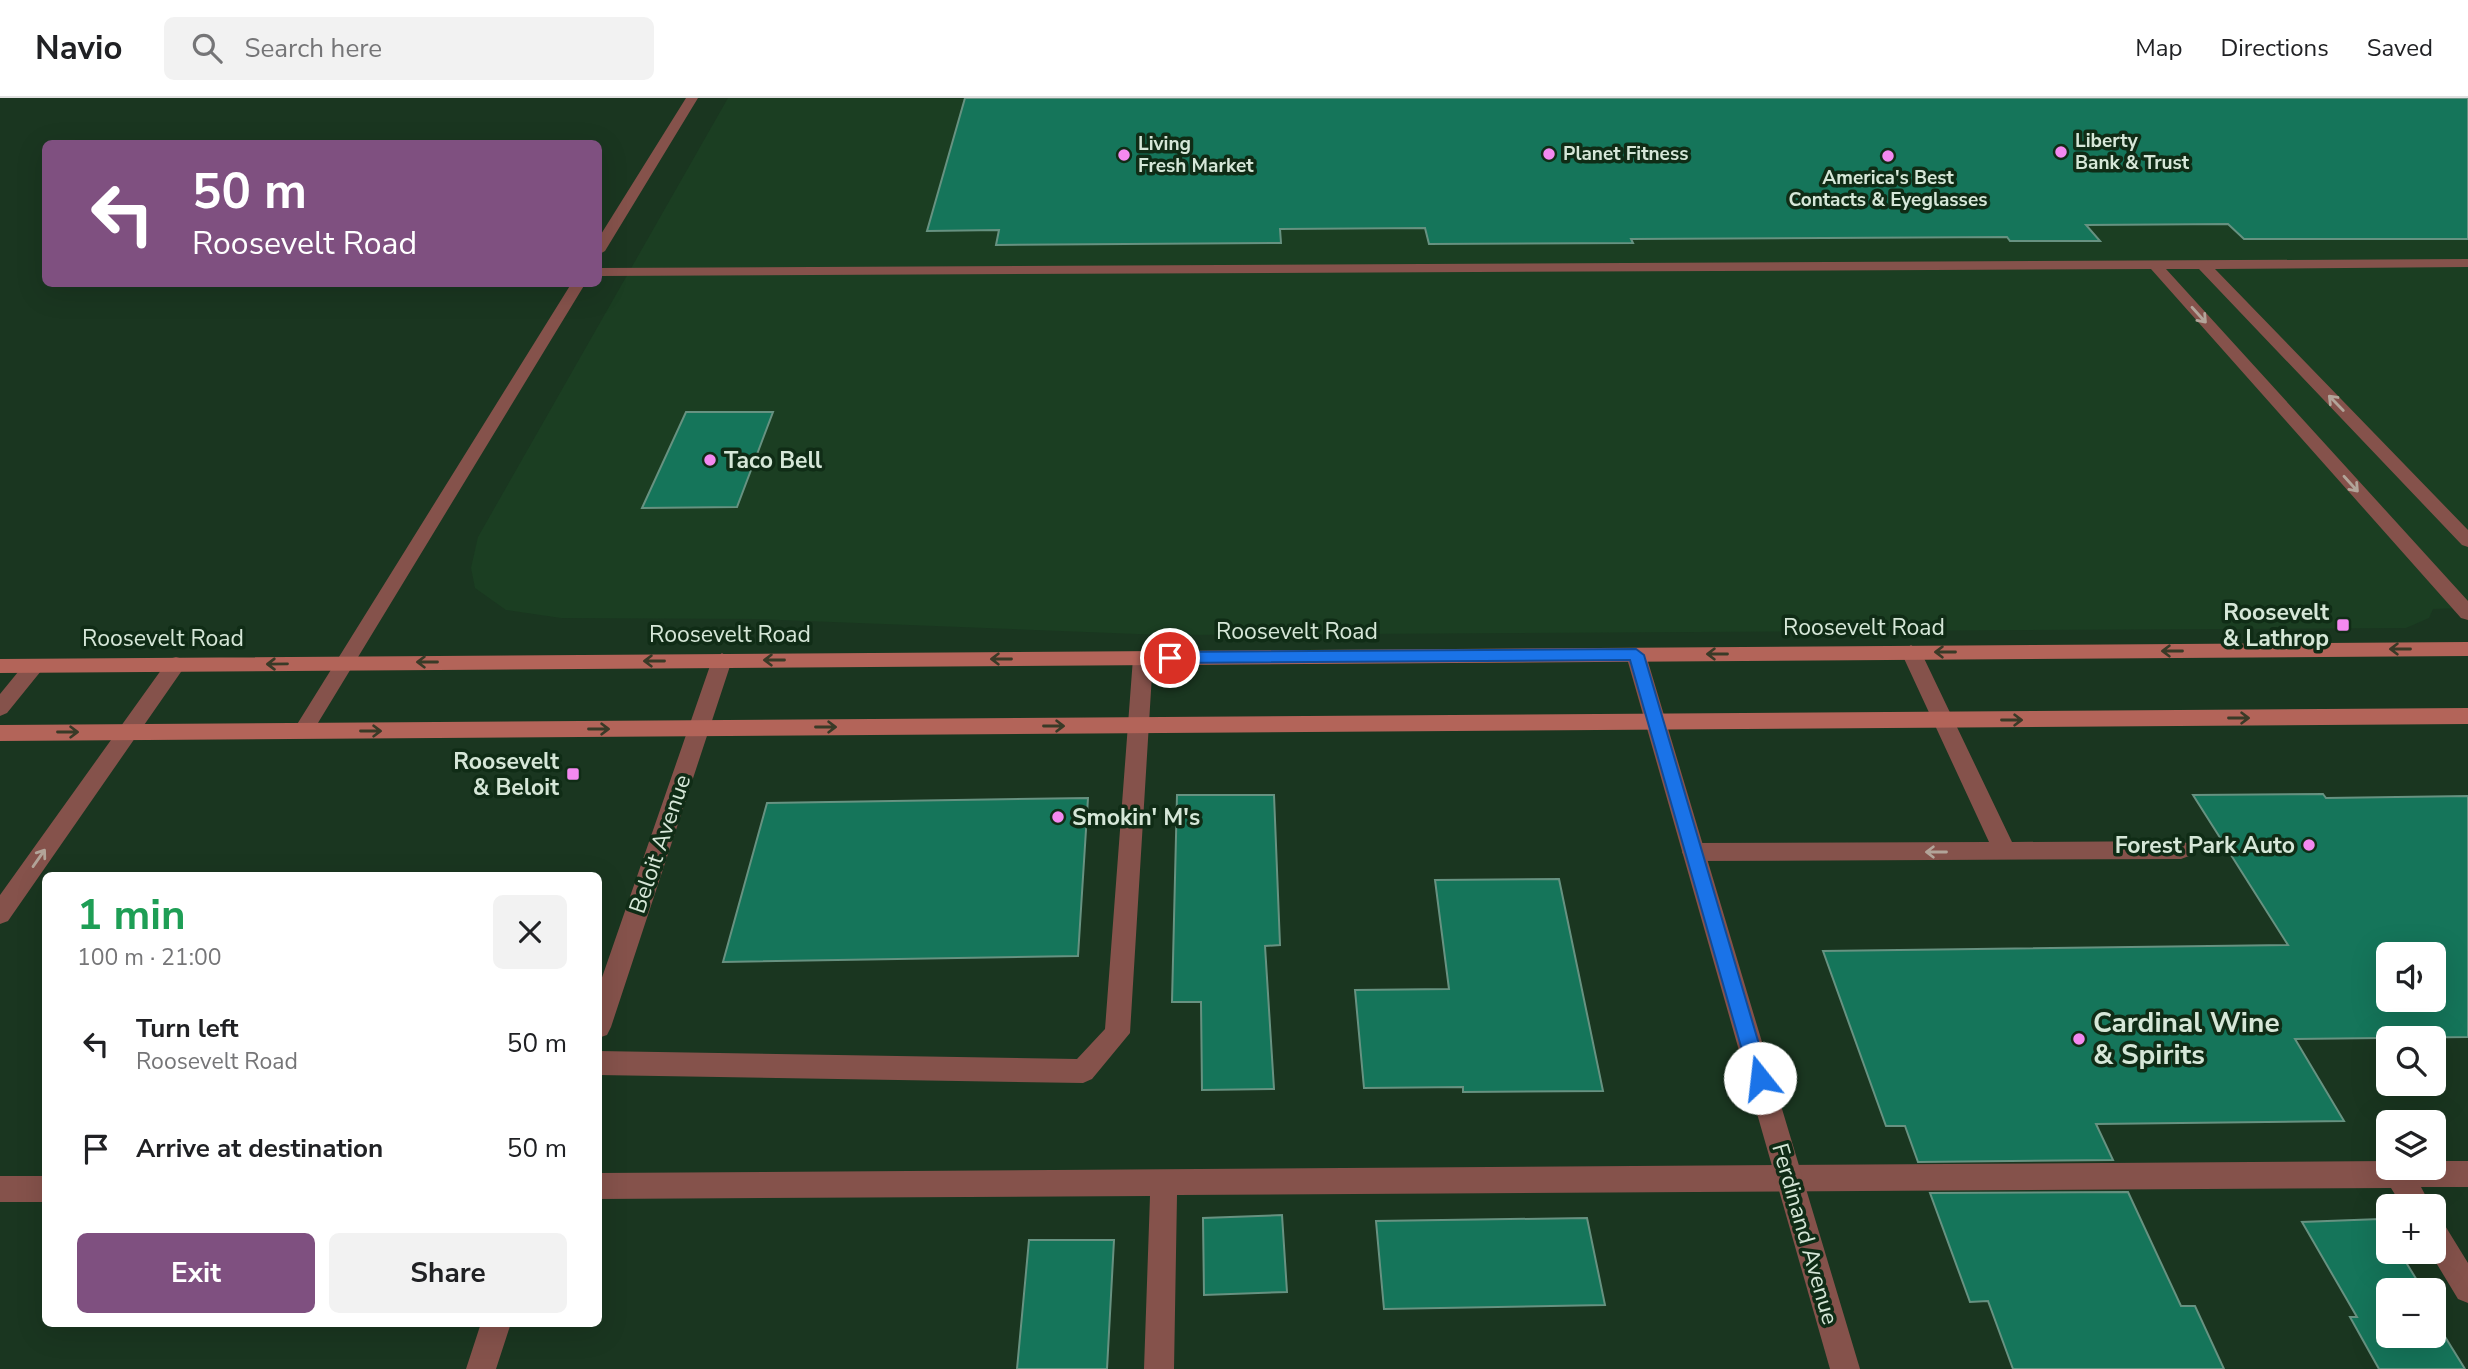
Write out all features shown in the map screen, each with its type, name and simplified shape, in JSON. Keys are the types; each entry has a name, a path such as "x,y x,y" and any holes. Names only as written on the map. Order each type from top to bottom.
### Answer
{"main road":[{"name":"Roosevelt Road","path":"0,666 2468,649"},
{"path":"0,733 2468,716"}],"street":[{"path":"602,244 692,98"},
{"path":"602,272 2468,263"},
{"path":"2154,264 2468,613"},
{"path":"2203,264 2468,541"},
{"path":"303,731 576,287"},
{"path":"1911,652 2005,851"},
{"name":"Ferdinand Avenue","path":"1636,655 1844,1369"},
{"path":"602,1063 1083,1071 1117,1033 1143,658"},
{"name":"Beloit Avenue","path":"602,1015 722,660"},
{"path":"0,914 176,664"},
{"path":"0,708 34,666"},
{"path":"1693,852 2181,850"},
{"path":"602,1186 2376,1174"},
{"path":"2446,1174 2468,1174"},
{"path":"1159,1369 1164,1182"},
{"path":"0,1189 42,1189"},
{"path":"2446,1253 2468,1289"},
{"path":"481,1369 495,1327"}],"shaded area":[{"path":"728,98 2468,98 2468,608 2433,609 2429,618 2406,628 1163,635 753,619 561,618 506,610 475,588 471,568 478,537"}],"building":[{"path":"965,98 2468,98 2468,239 2244,239 2228,224 2086,225 2100,241 2010,241 2007,237 1631,239 1633,243 1429,244 1425,228 1280,229 1281,243 996,245 999,230 927,231"},
{"name":"Taco Bell","path":"686,412 773,412 737,507 642,508"},
{"path":"2323,794 2326,798 2468,796 2468,1037 2446,1037 2446,1026 2376,1026 2376,1038 2295,1039 2344,1121 2096,1124 2113,1160 1918,1162 1905,1126 1886,1126 1823,951 2288,945 2193,795"},
{"path":"1177,795 1274,795 1280,945 1265,946 1274,1089 1202,1090 1201,1002 1172,1002"},
{"path":"1088,798 1078,956 723,962 767,803"},
{"path":"1559,879 1603,1091 1463,1092 1463,1087 1364,1088 1355,990 1449,989 1435,880"},
{"path":"2128,1192 2181,1306 2195,1306 2224,1369 2013,1369 1988,1301 1970,1302 1930,1193"},
{"path":"1282,1215 1287,1292 1204,1295 1203,1218"},
{"path":"1587,1218 1605,1305 1384,1309 1376,1221"},
{"path":"2376,1219 2376,1264 2407,1264 2416,1278 2376,1278 2376,1348 2446,1348 2446,1338 2465,1369 2379,1369 2350,1317 2357,1317 2302,1222"},
{"path":"1029,1240 1114,1240 1107,1369 1017,1369"}],"place":[{"name":"Liberty Bank & Trust","path":"2061,152"},
{"name":"Planet Fitness","path":"1549,154"},
{"name":"Living Fresh Market","path":"1124,155"},
{"name":"America's Best Contacts & Eyeglasses","path":"1888,156"},
{"name":"Taco Bell","path":"710,460"},
{"name":"Roosevelt & Lathrop","path":"2343,625"},
{"name":"Roosevelt & Beloit","path":"573,774"},
{"name":"Smokin' M's","path":"1058,817"},
{"name":"Forest Park Auto","path":"2309,845"},
{"name":"Cardinal Wine & Spirits","path":"2079,1039"}],"route":[{"path":"1170,658 1636,655 1760,1078"}]}
